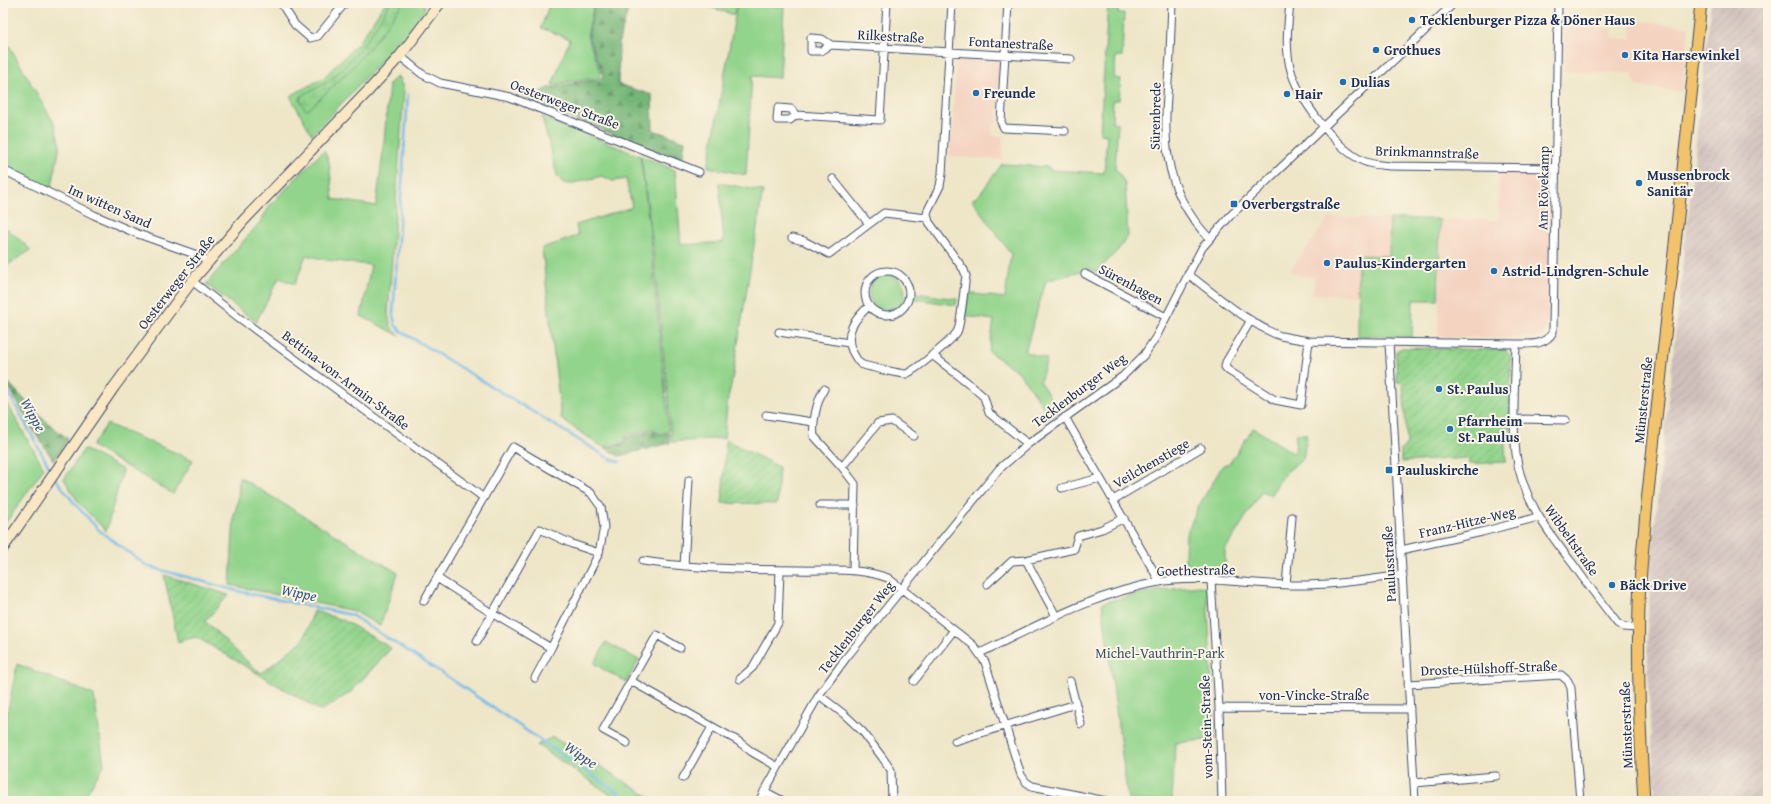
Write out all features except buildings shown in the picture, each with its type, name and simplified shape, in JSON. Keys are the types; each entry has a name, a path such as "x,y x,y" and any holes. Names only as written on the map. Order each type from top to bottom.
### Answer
{"main road":[{"name":"Münsterstraße","path":"1644,801 1639,697 1638,628 1647,502 1701,3"}],"street":[{"path":"281,3 295,25 310,38 318,36 345,3"},
{"path":"796,115 880,120 887,3"},
{"path":"869,306 859,315 850,332 849,343 860,363 906,374 912,372 958,331 966,276 964,270 927,218 928,210 940,186 942,174 952,3"},
{"path":"1008,3 1001,122 1004,128 1065,131"},
{"name":"Sürenbrede","path":"1172,3 1165,127 1168,162 1185,204 1200,228 1210,238"},
{"name":"Brinkmannstraße","path":"1290,3 1287,42 1290,68 1306,101 1317,119 1350,153 1362,161 1375,165 1556,168"},
{"name":"Tecklenburger Weg","path":"759,801 819,695 902,589 1000,469 1028,444 1123,376 1144,355 1156,338 1188,274 1210,238 1230,216 1454,3"},
{"name":"Am Rövekamp","path":"1516,344 1543,342 1550,338 1553,332 1558,3"},
{"name":"Oesterweger Straße","path":"3,548 118,381 192,281 287,173 369,90 400,56 435,5"},
{"name":"Rilkestraße","path":"831,45 950,52"},
{"name":"Fontanestraße","path":"950,52 1071,59"},
{"name":"Oesterweger Straße","path":"400,56 422,74 440,83 510,97 699,172"},
{"name":"Im witten Sand","path":"3,170 94,215 138,234 200,256 208,262"},
{"path":"833,179 869,224"},
{"path":"792,238 804,241 829,254 880,214 888,212 927,218"},
{"path":"886,271 900,275 906,281 910,295 908,303 897,314 890,316 882,315 875,312 869,306 865,291 867,284 872,277 886,271"},
{"name":"Sürenhagen","path":"1085,274 1166,317"},
{"path":"1188,274 1251,320 1280,335 1309,341 1516,344"},
{"name":"Bettina-von-Armin-Straße","path":"192,281 238,317 484,498"},
{"path":"1251,320 1226,362 1226,367 1228,371 1276,400 1301,405 1309,341"},
{"path":"779,332 849,343"},
{"name":"Paulusstraße","path":"1389,342 1415,801"},
{"name":"Wibbeltstraße","path":"1516,344 1514,419 1516,456 1521,476 1538,517 1617,623 1623,627 1638,628"},
{"path":"932,355 984,397 989,413 1028,444"},
{"path":"824,389 819,398 814,422 814,436 855,484 854,570"},
{"path":"766,415 814,422"},
{"path":"1065,417 1160,582"},
{"path":"1514,419 1566,420"},
{"path":"842,467 878,423 892,421 914,436"},
{"path":"424,601 513,447 590,493 601,507 604,527 599,553 535,678"},
{"name":"Veilchenstiege","path":"1113,500 1201,448"},
{"path":"1062,488 1100,478"},
{"path":"684,566 689,480"},
{"path":"820,505 855,505"},
{"path":"1286,585 1292,517"},
{"name":"Franz-Hitze-Weg","path":"1401,550 1482,532 1538,517"},
{"path":"987,584 1012,561 1026,560 1074,549 1078,536 1102,529 1124,518"},
{"path":"477,641 540,529 572,544 599,553"},
{"path":"1026,560 1056,616"},
{"path":"643,561 684,566 780,570 854,570 875,573 888,578 954,630 980,653 986,662 1021,775 1026,782 1032,786 1106,801"},
{"path":"740,679 753,667 778,623 780,570"},
{"name":"Goethestraße","path":"980,653 1056,616 1095,600 1160,582 1211,580 1286,585 1313,585 1403,575"},
{"path":"437,578 492,614 551,648"},
{"name":"vom-Stein-Straße","path":"1211,580 1219,708 1222,801"},
{"path":"914,681 954,630"},
{"path":"627,743 603,730 657,635 680,648"},
{"name":"Droste-Hülshoff-Straße","path":"1408,684 1561,675 1568,680 1571,688 1580,801"},
{"path":"631,681 778,767"},
{"path":"1070,681 1081,724"},
{"path":"819,695 845,715 863,732 891,770 892,801"},
{"path":"955,741 1076,704"},
{"name":"von-Vincke-Straße","path":"1219,708 1410,709"},
{"path":"683,778 712,727"},
{"path":"1414,783 1496,776"},
{"path":"764,791 783,801"}],"shaded area":[{"path":"1711,3 1768,3 1768,801 1656,801 1650,725 1647,633 1653,540"},
{"name":"Kita Harsewinkel","path":"1632,20 1689,27 1682,92 1636,86 1632,73 1563,72 1564,28 1612,29 1612,38 1631,39"},
{"name":"Freunde","path":"962,58 996,60 1000,65 997,121 993,125 992,136 1003,137 1002,160 950,156 956,63"},
{"name":"Astrid-Lindgren-Schule","path":"1499,172 1547,173 1550,176 1548,321 1546,329 1541,335 1534,338 1438,337 1441,219 1498,220"},
{"name":"Paulus-Kindergarten","path":"1330,217 1390,219 1388,255 1358,255 1357,295 1312,294 1315,278 1299,276 1290,270"}],"green space":[{"path":"385,3 424,3 424,12 420,19 312,135 290,96 323,78 359,42"},
{"path":"390,3 403,3 372,45 349,71 308,110 305,109 300,100 302,95 327,82 346,65 363,46"},
{"path":"550,3 594,3 587,36 601,73 599,79 578,80 552,85 570,39 541,28"},
{"path":"595,3 630,3 619,41 618,84 652,95 653,130 685,141 682,161 530,102 522,95 541,92 548,88 579,82 601,80 603,74 588,36"},
{"path":"698,3 736,3 734,15"},
{"path":"1108,3 1119,3 1118,13 1124,13 1122,56 1116,56 1114,78 1121,79 1119,100 1113,100 1112,122 1118,123 1115,170 1118,171 1125,184 1128,236 1118,250 1097,272 1090,269 1046,281 1025,352 1047,359 1040,382 1060,412 1051,418 1019,372 989,352 994,320 965,316 968,293 1005,298 1011,254 972,200 980,194 1002,164 1049,167 1049,170 1104,173 1107,135 1100,134"},
{"path":"737,5 784,7 780,78 752,76 746,175 708,167"},
{"path":"3,35 55,125 60,146 51,191 3,167"},
{"path":"398,76 404,90 388,314 391,327 400,336 361,316 371,265 326,260 306,255 295,284 279,278 256,322 206,284 261,221 270,205 324,150 329,162 333,199 376,206 383,153 389,84"},
{"path":"542,117 640,156 649,223 669,431 660,434 653,429 626,435 623,443 603,447 561,419 542,248 578,236 576,225 632,207 626,179 613,181 602,176 569,184 563,183 557,175"},
{"path":"641,156 675,170 681,245 724,242 719,183 763,191 728,397 724,438 672,442 653,246"},
{"path":"1390,219 1440,219 1438,300 1413,300 1412,337 1357,336 1358,255 1389,256"},
{"path":"3,225 31,250 3,268"},
{"path":"891,275 900,280 904,286 904,300 900,306 891,311 883,311 874,306 870,300 869,289 874,280 880,276"},
{"path":"915,293 957,299 956,305 914,299"},
{"path":"1402,348 1505,350 1511,356 1510,430 1504,431 1506,462 1469,464 1468,458 1401,462 1401,450 1407,445 1403,383 1397,382 1396,351"},
{"path":"4,378 42,418 68,439 54,461 33,430"},
{"path":"3,395 44,468 3,527"},
{"path":"107,424 193,460 173,494 92,446"},
{"path":"1253,428 1295,454 1296,434 1307,434 1303,459 1285,473 1270,496 1262,491 1225,550 1225,575 1184,575 1186,535 1198,507 1223,465 1229,464"},
{"path":"653,431 660,435 669,433 670,443 619,456 605,448 624,444 627,437"},
{"path":"726,440 779,467 777,504 722,503"},
{"path":"84,449 123,470 106,531 78,502 64,479"},
{"path":"239,477 398,573 380,626 354,611 230,585 234,515 238,502"},
{"path":"164,575 229,595 205,621 254,668 262,673 303,640 314,611 343,620 391,648 351,692 321,711 196,637 178,642"},
{"name":"Michel-Vauthrin-Park","path":"1200,586 1205,588 1207,592 1215,739 1175,743 1172,801 1128,800 1102,603 1148,592"},
{"path":"606,642 639,660 626,682 594,664"},
{"path":"17,664 94,695 104,765 82,801 3,801 3,737"},
{"path":"553,737 656,801 620,801 537,745"}],"waterway":[{"path":"408,94 393,314 395,325 402,332 610,459 620,462"},
{"name":"Wippe","path":"3,383 52,472"},
{"name":"Wippe","path":"55,478 75,504 100,531 147,566 237,591 351,615 442,673 630,801"}],"place":[{"name":"Tecklenburger Pizza & Döner Haus","path":"1412,20"},
{"name":"Grothues","path":"1376,50"},
{"name":"Kita Harsewinkel","path":"1625,55"},
{"name":"Dulias","path":"1343,82"},
{"name":"Freunde","path":"976,93"},
{"name":"Hair","path":"1287,94"},
{"name":"Mussenbrock Sanitär","path":"1639,183"},
{"name":"Overbergstraße","path":"1234,204"},
{"name":"Paulus-Kindergarten","path":"1327,263"},
{"name":"Astrid-Lindgren-Schule","path":"1494,271"},
{"name":"St. Paulus","path":"1439,389"},
{"name":"Pfarrheim St. Paulus","path":"1450,429"},
{"name":"Pauluskirche","path":"1389,470"},
{"name":"Bäck Drive","path":"1612,585"}]}
